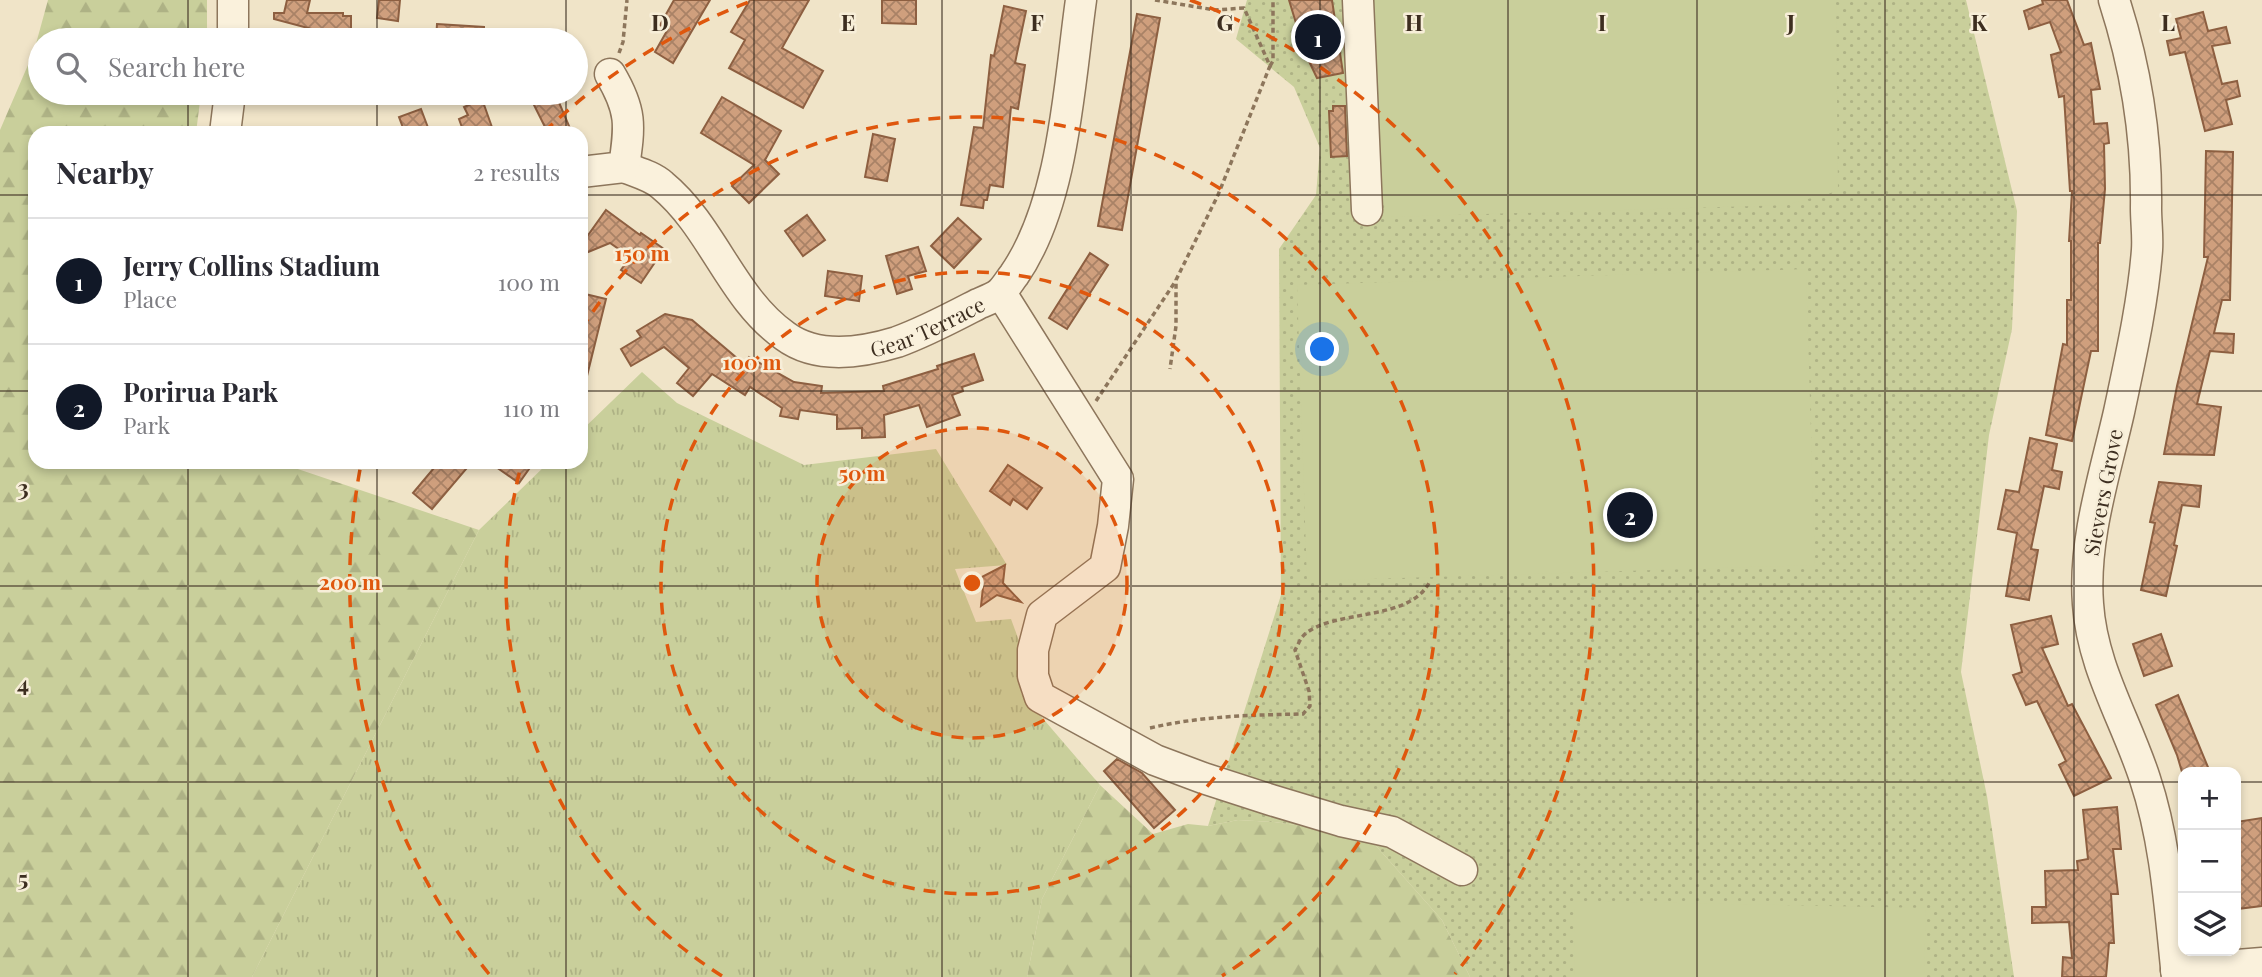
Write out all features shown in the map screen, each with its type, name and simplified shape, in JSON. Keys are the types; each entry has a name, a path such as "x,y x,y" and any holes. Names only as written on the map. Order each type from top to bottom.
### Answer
{"street":[{"path":"233,0 233,28"},
{"name":"Gear Terrace","path":"624,167 660,182 695,219 762,316 784,336 806,348 835,352 878,347 930,329 1001,293 1026,257 1060,155 1081,0"},
{"path":"1358,0 1367,210"},
{"name":"Sievers Grove","path":"2114,0 2135,76 2143,127 2147,169 2147,250 2128,366 2092,530 2087,571 2088,606 2100,666 2154,807 2161,839 2177,974"},
{"path":"588,171 624,167 630,125 623,96 610,74"},
{"path":"226,126 228,105"},
{"path":"1001,293 1118,479 1105,567 1042,615 1033,650 1033,676 1040,698 1155,760 1203,778 1341,821 1392,832 1462,870"},
{"path":"2177,974 2262,963"}],"path":[{"path":"610,74 623,42 627,0"},
{"path":"1156,0 1215,10 1244,8 1270,66"},
{"path":"1082,422 1176,280 1217,194 1273,61 1273,0"},
{"path":"1170,369 1176,326 1176,280"},
{"path":"1114,737 1181,720 1238,715 1303,714 1310,706 1309,691 1295,649 1302,637 1315,628 1399,606 1424,593 1429,583"}],"green space":[{"path":"48,0 207,0 207,28 40,28"},
{"path":"1247,0 1966,0 2017,211 2012,329 1989,435 1961,672 1987,796 2014,977 1470,977 1442,920 1369,838 1274,822 1238,820 1208,826 1281,595 1279,249 1316,195 1320,148 1294,87 1236,39"},
{"path":"1364,0 1836,0 1838,191 1785,205 1388,217 1385,213 1384,197 1372,191"},
{"path":"28,65 28,105 200,105 197,126 28,126 28,469 298,469 479,530 252,977 0,977 0,130"},
{"path":"1806,269 1815,565 1307,581 1297,285"},
{"path":"642,372 677,403 804,465 936,449 1007,565 955,569 976,622 1011,619 1022,649 1021,693 1100,785 1042,899 1027,977 252,977 479,530 542,469 588,469 588,424"},
{"path":"1100,785 1153,834 1188,824 1208,826 1238,820 1274,822 1369,838 1442,920 1470,977 1027,977 1042,899"},
{"path":"1575,901 1926,908 1924,977 1574,977"}],"building":[{"path":"287,0 310,0 307,13 343,13 343,16 351,16 351,28 308,28 274,19 274,13 284,13"},
{"path":"379,0 400,0 398,21 377,18"},
{"path":"674,0 710,0 673,63 655,52 668,29 660,25"},
{"path":"750,0 809,0 782,48 823,71 803,108 729,68 745,40 731,32"},
{"path":"882,0 916,0 916,24 882,23"},
{"path":"1289,0 1332,0 1343,73 1317,78 1305,53"},
{"path":"2042,0 2067,0 2084,45 2091,43 2100,89 2091,90 2094,124 2107,123 2109,143 2104,144 2105,189 2098,243 2098,351 2091,351 2072,441 2046,435 2063,344 2067,345 2067,300 2071,300 2069,241 2072,191 2064,96 2059,97 2051,55 2061,52 2050,22 2029,29 2024,11 2043,4"},
{"path":"1004,6 1026,11 1015,63 1025,65 1018,109 1011,107 1003,187 990,185 983,208 961,205 974,127 983,128 991,55 994,56"},
{"path":"2203,12 2208,31 2226,27 2230,43 2212,46 2222,84 2237,81 2240,96 2226,100 2232,124 2205,131 2185,52 2170,55 2167,41 2181,38 2176,19"},
{"path":"1137,14 1160,18 1122,230 1098,226"},
{"path":"437,24 484,27 484,28 437,28"},
{"path":"722,97 781,131 765,160 779,174 749,203 732,186 754,165 701,133"},
{"path":"484,105 492,126 462,126 459,119 468,115 464,107"},
{"path":"534,105 560,105 569,126 544,126"},
{"path":"1333,106 1345,106 1347,156 1331,157 1329,111 1333,111"},
{"path":"421,109 427,126 402,126 399,117"},
{"path":"873,134 895,139 887,181 865,177"},
{"path":"2206,151 2233,152 2230,300 2222,300 2214,333 2234,334 2233,353 2210,351 2197,404 2221,407 2214,455 2164,454 2177,386 2208,257 2204,257"},
{"path":"606,210 664,249 641,283 621,270 630,257 610,243 588,252 588,235"},
{"path":"807,215 825,240 803,256 785,231"},
{"path":"958,218 981,239 954,268 931,246"},
{"path":"918,247 926,271 908,276 912,289 897,294 886,256"},
{"path":"1090,253 1108,265 1067,329 1049,318"},
{"path":"828,271 862,276 859,301 825,296"},
{"path":"588,295 606,299 588,372"},
{"path":"665,314 692,320 744,364 749,357 794,382 822,386 821,393 884,391 883,386 938,369 937,366 974,354 983,380 962,387 963,391 952,395 960,415 927,427 919,405 884,415 885,437 862,438 862,428 837,429 837,415 800,410 798,419 780,416 782,408 750,387 745,395 712,374 693,396 677,383 689,368 664,347 631,366 621,349 641,337 637,331"},
{"path":"2030,438 2057,444 2052,470 2062,472 2059,489 2044,486 2031,549 2038,550 2029,600 2006,596 2017,533 1998,529 2006,490 2019,492"},
{"path":"1008,465 1042,488 1027,509 1013,499 1010,505 990,491"},
{"path":"433,469 466,469 432,509 413,493"},
{"path":"499,469 529,469 519,483"},
{"path":"2159,482 2201,486 2199,507 2182,505 2174,545 2177,546 2166,596 2141,590 2155,523 2150,522"},
{"path":"1005,565 1003,583 1021,602 997,595 981,606 983,587 976,580"},
{"path":"2051,616 2058,644 2042,648 2068,706 2072,704 2111,778 2074,796 2059,765 2066,761 2037,701 2026,705 2013,675 2022,672 2011,625"},
{"path":"2161,634 2172,666 2144,676 2133,644"},
{"path":"2178,695 2208,767 2181,767 2156,705"},
{"path":"1117,759 1142,773 1175,810 1154,828 1104,771"},
{"path":"2117,807 2121,849 2113,849 2118,894 2111,894 2114,943 2109,943 2106,977 2062,977 2063,957 2072,958 2069,922 2032,923 2032,907 2046,907 2045,871 2078,870 2077,861 2088,859 2083,810"},
{"path":"2262,818 2262,906 2241,909 2241,821"}],"place":[{"name":"Jerry Collins Stadium","path":"1318,37"},
{"name":"Porirua Park","path":"1630,515"}]}
